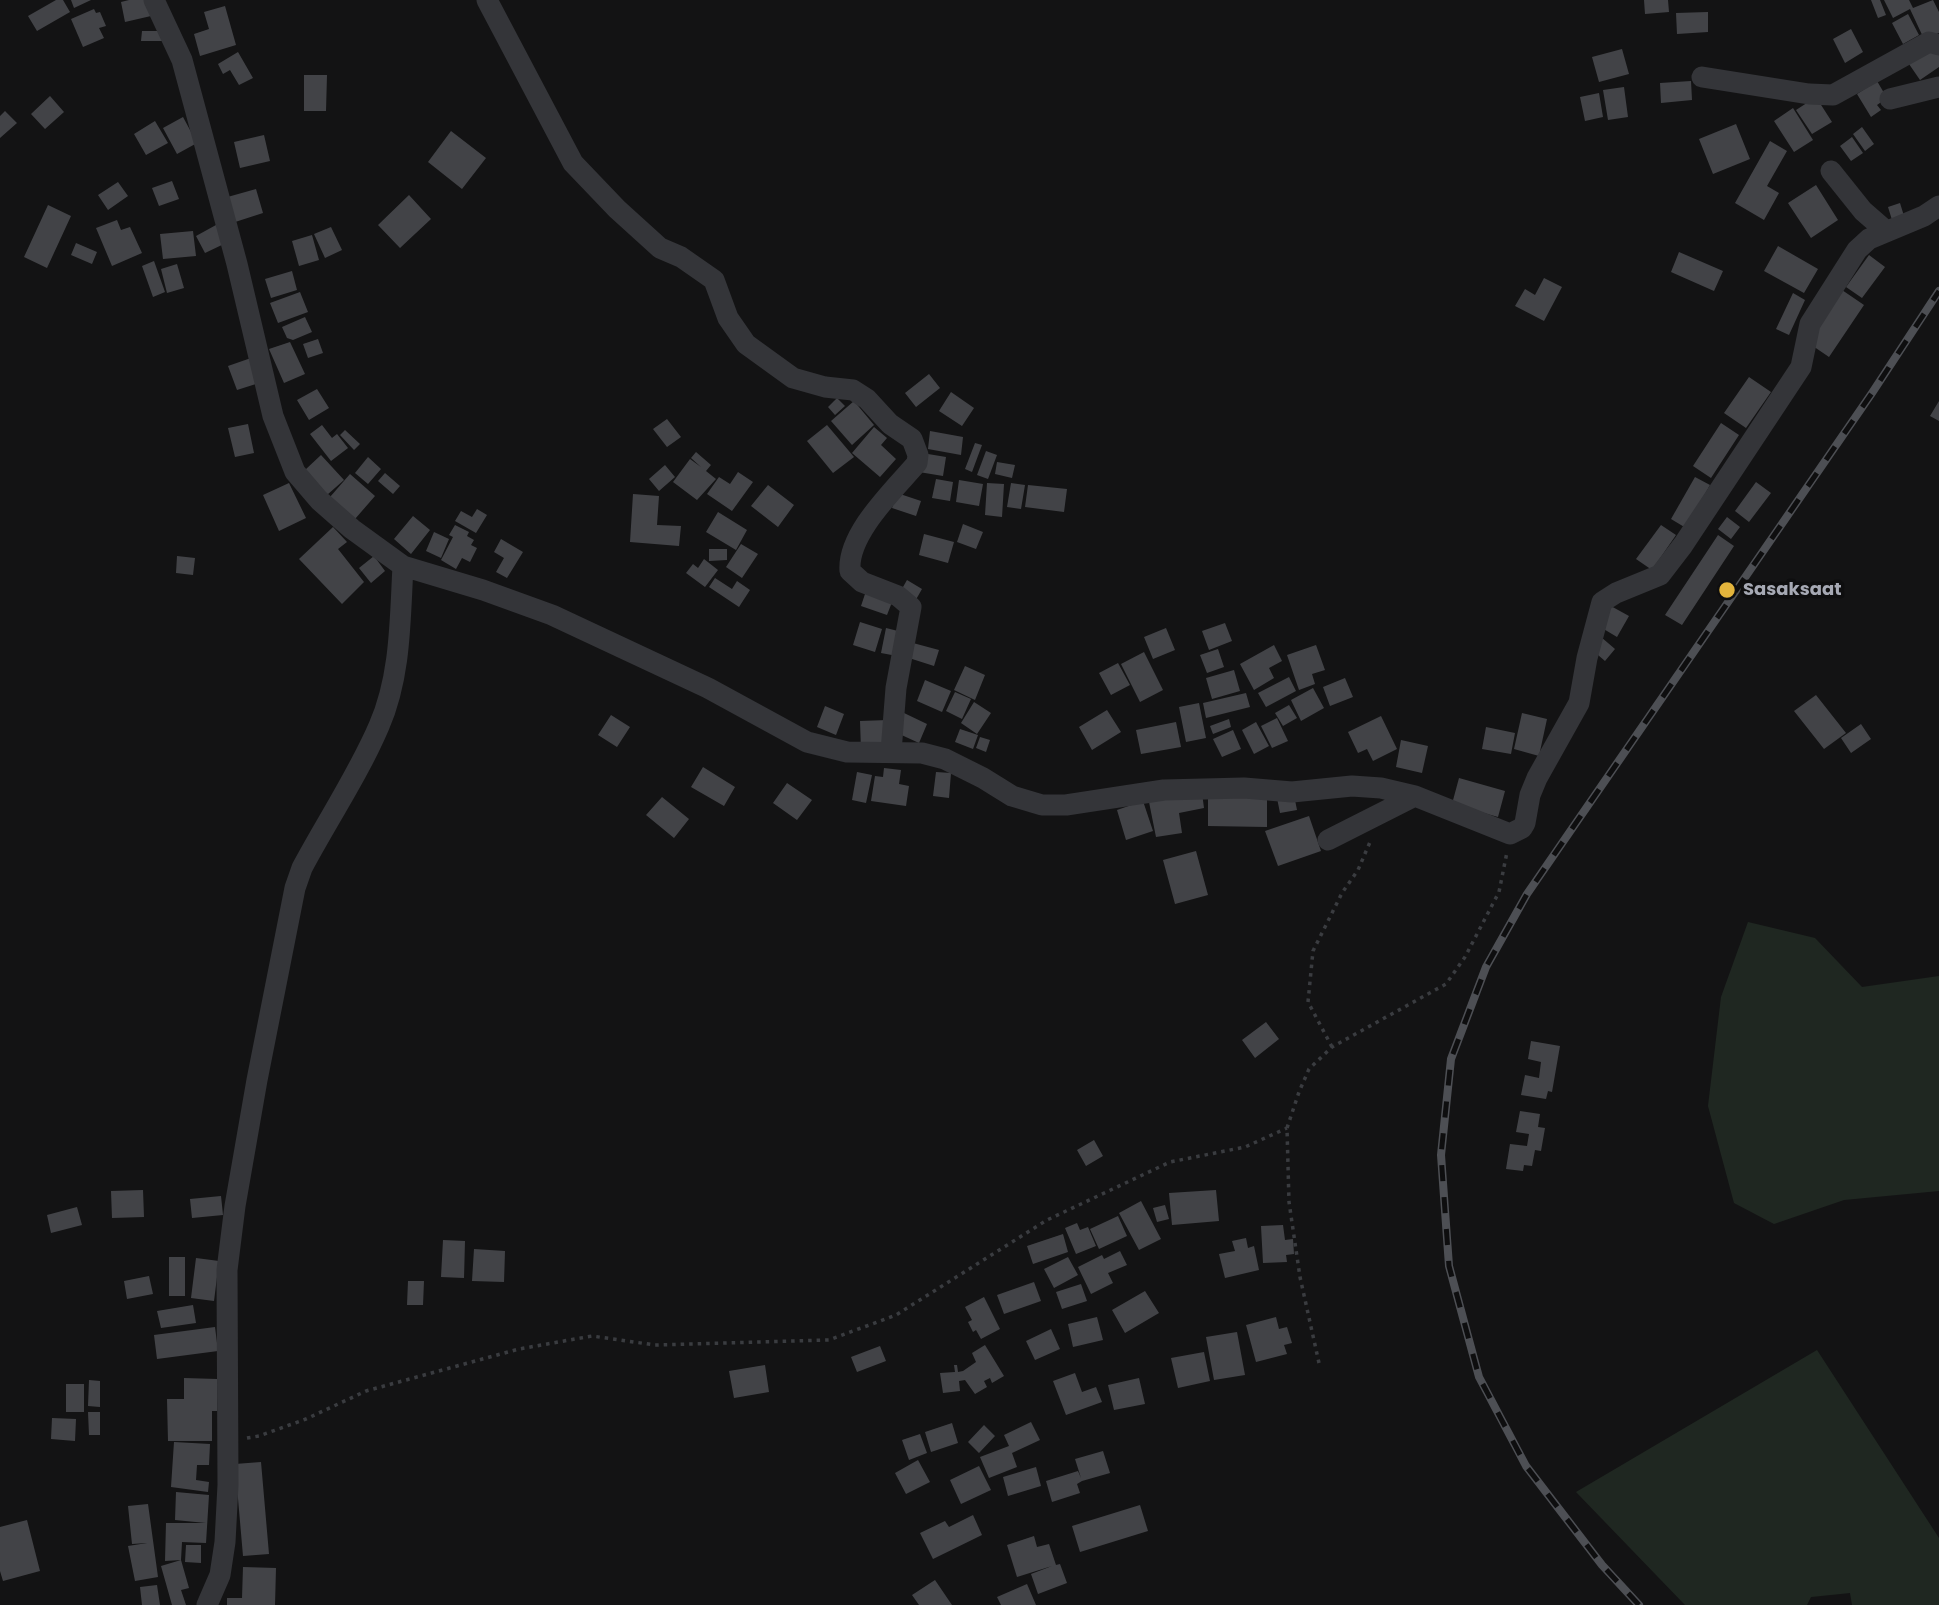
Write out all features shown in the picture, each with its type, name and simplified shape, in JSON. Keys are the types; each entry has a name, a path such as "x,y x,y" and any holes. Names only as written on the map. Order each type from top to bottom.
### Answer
{"street":[{"path":"154,0 182,60 237,264 273,415 295,472 319,500 352,529 403,566 483,590 552,615 708,688 807,742 847,752 922,753 945,759 1012,796 1042,805 1066,805 1164,790 1244,788 1292,792 1352,786 1381,788 1415,796 1510,834 1522,828 1537,778 1579,703 1587,658 1602,602 1616,593 1660,575 1683,545 1801,366 1810,324 1857,250 1869,239 1924,216 1939,206"},
{"path":"487,0 573,163 617,209 660,248 681,257 714,280 728,318 746,344 793,378 825,387 853,390 867,399 890,424 912,439 918,455 916,463 861,531 849,557 850,571 862,582 898,596 911,607 896,688 891,752"},
{"path":"1702,77 1809,94 1833,95 1929,42 1939,45"},
{"path":"1891,99 1939,88"},
{"path":"1831,171 1863,211 1886,231"},
{"path":"208,1605 220,1575 225,1542 228,1440 227,1269 243,1154 288,916 302,868 379,725 394,677 403,566"},
{"path":"1328,840 1415,796"}],"path":[{"path":"1332,1047 1308,1002 1313,951 1342,893 1358,870 1378,816"},
{"path":"1320,1363 1300,1277 1291,1214 1287,1128 1309,1069 1332,1047 1446,984 1465,957 1499,892 1510,834"},
{"path":"228,1440 259,1436 306,1419 366,1391 456,1365 519,1349 592,1336 655,1345 830,1340 896,1315 1047,1220 1170,1162 1245,1147 1287,1128"}],"shaded area":[{"path":"1748,922 1815,938 1862,987 1939,976 1939,1191 1844,1200 1774,1224 1734,1203 1708,1106 1721,997"},
{"path":"1817,1350 1939,1538 1939,1605 1852,1605 1850,1593 1811,1597 1807,1605 1685,1605 1576,1492"}],"building":[{"path":"56,0 63,0 70,12 37,31 28,16"},
{"path":"71,0 91,0 74,8"},
{"path":"147,0 151,16 125,22 121,2"},
{"path":"1644,0 1668,0 1669,12 1645,14"},
{"path":"1871,0 1880,0 1886,15 1878,18"},
{"path":"1884,0 1909,0 1913,8 1933,0 1939,12 1939,33 1924,39 1910,9 1893,18"},
{"path":"225,6 236,45 200,56 194,34 209,29 204,12"},
{"path":"94,9 96,13 100,12 106,26 99,28 104,38 83,47 71,19"},
{"path":"1708,12 1708,32 1677,34 1676,13"},
{"path":"1908,14 1919,35 1903,44 1892,23"},
{"path":"1851,29 1863,52 1845,63 1833,39"},
{"path":"142,31 162,31 162,41 141,41"},
{"path":"1936,47 1939,52 1939,67 1920,80 1909,64"},
{"path":"1622,49 1629,74 1599,82 1592,57"},
{"path":"238,52 253,78 239,85 230,70 223,74 218,64"},
{"path":"304,75 327,75 326,111 304,111"},
{"path":"1691,81 1692,100 1661,103 1660,83"},
{"path":"1877,81 1887,98 1877,105 1881,110 1871,117 1857,94"},
{"path":"1624,87 1628,117 1608,120 1603,90"},
{"path":"1599,93 1603,117 1585,121 1580,97"},
{"path":"50,96 64,112 45,129 31,114"},
{"path":"1816,97 1832,122 1812,134 1796,110"},
{"path":"1793,108 1813,140 1794,152 1774,121"},
{"path":"5,111 17,123 0,138 0,116"},
{"path":"183,117 197,143 177,154 163,128"},
{"path":"155,121 168,143 146,155 134,134"},
{"path":"1736,124 1750,159 1713,174 1699,139"},
{"path":"1862,127 1874,144 1865,151 1853,134"},
{"path":"451,131 486,158 462,189 428,162"},
{"path":"264,135 270,161 240,168 234,142"},
{"path":"1852,137 1863,153 1851,161 1840,146"},
{"path":"1770,141 1787,151 1767,186 1779,193 1764,220 1735,203"},
{"path":"172,181 179,199 159,206 152,188"},
{"path":"118,182 128,196 108,210 98,195"},
{"path":"1816,185 1838,220 1811,238 1788,203"},
{"path":"256,189 263,213 232,223 224,198"},
{"path":"409,195 431,219 400,248 378,225"},
{"path":"1900,203 1904,216 1892,220 1888,207"},
{"path":"48,205 71,216 47,268 24,257"},
{"path":"117,220 121,230 130,227 142,253 112,266 96,228"},
{"path":"216,225 226,243 205,253 196,236"},
{"path":"331,227 342,250 325,258 314,234"},
{"path":"193,231 196,256 163,259 160,234"},
{"path":"312,235 319,260 299,266 292,241"},
{"path":"76,243 97,252 92,264 71,255"},
{"path":"1778,246 1818,269 1804,293 1764,271"},
{"path":"1679,252 1723,271 1714,291 1671,272"},
{"path":"1869,255 1885,267 1862,298 1846,287"},
{"path":"154,261 165,292 153,297 142,266"},
{"path":"177,264 184,288 167,293 161,269"},
{"path":"292,271 297,290 271,298 265,279"},
{"path":"1544,278 1562,287 1544,321 1515,306 1525,289 1535,295"},
{"path":"1842,290 1864,305 1829,357 1807,342"},
{"path":"300,292 308,312 278,323 270,303"},
{"path":"1793,293 1805,300 1789,335 1776,329"},
{"path":"305,317 312,332 293,340 287,338 282,327"},
{"path":"318,339 323,353 308,358 303,344"},
{"path":"290,342 305,374 284,383 269,349"},
{"path":"251,358 259,383 237,390 228,366"},
{"path":"929,374 940,388 916,407 905,393"},
{"path":"1749,377 1771,392 1746,428 1724,413"},
{"path":"317,389 329,408 309,420 297,400"},
{"path":"951,392 974,408 962,426 939,411"},
{"path":"837,398 845,406 835,415 828,407"},
{"path":"854,401 874,425 852,445 831,421"},
{"path":"1939,401 1939,421 1930,416"},
{"path":"667,419 681,437 667,447 653,429"},
{"path":"1721,423 1739,435 1711,478 1693,466"},
{"path":"248,424 254,453 235,457 228,428"},
{"path":"322,425 332,438 337,434 348,448 331,461 310,434"},
{"path":"827,425 854,457 833,473 807,441"},
{"path":"874,427 887,438 881,445 896,459 880,477 852,453"},
{"path":"345,430 360,444 354,450 340,435"},
{"path":"930,431 963,437 961,455 928,449"},
{"path":"975,443 982,445 972,472 965,469"},
{"path":"986,451 997,455 988,479 977,475"},
{"path":"696,452 711,465 706,471 716,479 697,500 673,482 690,459 701,467 691,458"},
{"path":"922,453 946,457 943,476 919,472"},
{"path":"321,455 344,480 327,495 305,470"},
{"path":"368,457 381,469 368,484 355,473"},
{"path":"997,462 1015,465 1012,478 995,474"},
{"path":"665,465 675,477 659,491 649,479"},
{"path":"738,472 753,482 732,511 707,494 719,477 730,484"},
{"path":"385,473 400,486 393,494 378,481"},
{"path":"350,474 375,496 355,519 330,497"},
{"path":"1695,477 1710,485 1686,528 1671,519"},
{"path":"936,479 953,482 950,501 932,498"},
{"path":"959,480 983,484 979,506 956,502"},
{"path":"1756,482 1771,493 1749,522 1735,511"},
{"path":"289,483 306,518 279,531 263,495"},
{"path":"987,483 1004,484 1002,517 985,515"},
{"path":"1011,483 1025,485 1021,509 1007,507"},
{"path":"768,485 794,505 778,527 751,506"},
{"path":"1028,485 1067,489 1064,512 1025,507"},
{"path":"897,493 921,501 916,516 892,508"},
{"path":"633,494 659,496 657,525 681,526 679,546 630,542"},
{"path":"477,509 487,515 476,533 455,521 461,511 472,517"},
{"path":"718,512 747,530 736,550 706,532"},
{"path":"413,516 430,530 411,554 394,539"},
{"path":"1727,517 1740,527 1731,539 1718,529"},
{"path":"963,524 983,532 976,549 957,542"},
{"path":"455,525 469,532 467,536 474,540 471,545 477,548 470,562 462,558 456,569 441,560 453,537 449,535"},
{"path":"1661,525 1676,535 1652,570 1636,559"},
{"path":"333,527 347,542 338,549 364,582 342,604 299,559"},
{"path":"434,532 449,539 441,558 426,551"},
{"path":"924,534 954,542 948,563 919,555"},
{"name":"Sasaksaat","path":"1718,535 1734,546 1682,625 1665,615"},
{"path":"501,539 523,552 507,578 496,572 504,558 494,552"},
{"path":"741,544 758,554 742,578 726,567"},
{"path":"709,549 727,549 727,560 709,561"},
{"path":"177,556 195,558 193,575 176,573"},
{"path":"374,556 385,571 371,583 359,568"},
{"path":"704,559 718,570 705,587 686,573 693,564 698,568"},
{"path":"715,578 732,589 737,581 750,590 739,607 709,587"},
{"path":"907,580 922,589 914,603 899,594"},
{"path":"867,588 894,597 887,615 861,606"},
{"path":"1609,605 1629,616 1617,637 1597,625"},
{"path":"860,622 882,629 875,652 853,645"},
{"path":"1225,623 1232,641 1209,650 1202,631"},
{"path":"886,628 902,632 897,656 881,653"},
{"path":"1166,628 1175,650 1153,659 1144,637"},
{"path":"1601,637 1615,649 1605,661 1591,649"},
{"path":"913,643 939,650 934,666 909,658"},
{"path":"1274,645 1282,661 1269,668 1274,678 1254,690 1240,664"},
{"path":"1316,645 1325,670 1312,674 1315,684 1299,690 1287,655"},
{"path":"1218,649 1224,667 1207,673 1200,655"},
{"path":"1144,652 1163,690 1140,702 1121,664"},
{"path":"1118,663 1130,685 1111,695 1099,673"},
{"path":"965,666 985,675 975,700 954,690"},
{"path":"1234,670 1240,691 1212,699 1206,678"},
{"path":"1289,677 1296,691 1266,707 1258,693"},
{"path":"1345,678 1353,697 1330,706 1323,687"},
{"path":"925,680 951,691 942,712 917,701"},
{"path":"1313,688 1324,708 1301,721 1291,700"},
{"path":"955,692 971,699 962,719 946,711"},
{"path":"1246,693 1250,707 1206,718 1203,703"},
{"path":"1816,695 1846,733 1824,749 1794,711"},
{"path":"974,702 991,713 977,734 961,723"},
{"path":"1199,703 1206,738 1186,742 1179,707"},
{"path":"1289,705 1297,718 1283,726 1275,713"},
{"path":"825,706 844,714 836,735 817,727"},
{"path":"1107,710 1121,732 1092,750 1079,727"},
{"path":"904,713 927,724 919,743 895,732"},
{"path":"1522,713 1547,719 1539,756 1514,749"},
{"path":"611,715 630,727 617,747 598,735"},
{"path":"1381,716 1397,749 1373,761 1367,749 1358,753 1348,732"},
{"path":"1277,718 1288,741 1272,748 1261,726"},
{"path":"1229,719 1231,727 1213,734 1210,726"},
{"path":"888,720 889,749 861,750 860,721"},
{"path":"1176,722 1181,747 1141,754 1136,730"},
{"path":"1256,722 1269,746 1254,754 1242,730"},
{"path":"1861,724 1871,739 1851,753 1841,738"},
{"path":"1486,727 1515,733 1511,754 1482,749"},
{"path":"960,729 978,735 973,749 955,742"},
{"path":"1233,730 1241,749 1222,757 1213,739"},
{"path":"980,737 990,740 986,752 976,748"},
{"path":"1401,740 1428,746 1422,773 1396,767"},
{"path":"703,767 735,787 724,806 691,787"},
{"path":"884,768 901,770 899,784 909,786 906,806 871,801 875,776 883,777"},
{"path":"857,772 872,775 866,803 852,800"},
{"path":"936,772 951,773 949,798 933,796"},
{"path":"1459,778 1505,791 1498,817 1452,804"},
{"path":"787,783 812,800 797,820 773,803"},
{"path":"1202,793 1204,808 1179,813 1182,833 1156,837 1149,802"},
{"path":"1294,795 1297,810 1280,813 1277,798"},
{"path":"662,797 689,819 674,838 646,815"},
{"path":"1208,797 1267,797 1267,827 1208,826"},
{"path":"1143,801 1153,831 1126,840 1117,810"},
{"path":"1309,816 1321,851 1278,866 1265,831"},
{"path":"1196,851 1208,895 1175,904 1163,860"},
{"path":"1266,1022 1279,1039 1255,1058 1242,1040"},
{"path":"1531,1041 1560,1046 1552,1092 1548,1091 1546,1099 1521,1095 1525,1075 1539,1078 1541,1062 1528,1059"},
{"path":"1520,1111 1540,1114 1538,1127 1545,1128 1541,1151 1535,1150 1532,1166 1524,1165 1523,1171 1506,1169 1510,1144 1527,1146 1529,1134 1516,1132"},
{"path":"1094,1140 1103,1156 1086,1166 1077,1150"},
{"path":"143,1190 144,1217 112,1218 111,1191"},
{"path":"1216,1190 1219,1221 1172,1225 1169,1193"},
{"path":"221,1196 223,1215 192,1218 190,1199"},
{"path":"1141,1201 1161,1239 1139,1250 1119,1213"},
{"path":"1165,1205 1169,1219 1157,1222 1153,1208"},
{"path":"77,1207 82,1225 51,1233 47,1215"},
{"path":"1118,1216 1127,1236 1099,1249 1090,1229"},
{"path":"1077,1223 1080,1230 1088,1227 1096,1246 1076,1254 1065,1228"},
{"path":"1283,1225 1285,1240 1293,1239 1294,1254 1286,1255 1287,1262 1263,1263 1261,1226"},
{"path":"1063,1234 1068,1252 1033,1264 1027,1246"},
{"path":"1246,1238 1248,1248 1254,1246 1259,1270 1225,1278 1219,1254 1235,1251 1232,1241"},
{"path":"443,1240 465,1241 464,1278 441,1277"},
{"path":"474,1249 505,1251 504,1282 472,1281"},
{"path":"1120,1251 1127,1265 1108,1273 1113,1283 1091,1294 1078,1267 1102,1255 1104,1259"},
{"path":"169,1257 185,1257 185,1296 169,1296"},
{"path":"1068,1257 1078,1275 1054,1288 1044,1269"},
{"path":"196,1258 219,1261 214,1301 191,1298"},
{"path":"149,1276 153,1294 127,1299 124,1281"},
{"path":"408,1281 424,1281 423,1305 407,1305"},
{"path":"1034,1282 1041,1301 1004,1314 997,1295"},
{"path":"1081,1284 1087,1301 1062,1309 1056,1292"},
{"path":"1145,1291 1159,1313 1125,1333 1112,1310"},
{"path":"984,1297 1000,1329 981,1339 976,1330 973,1332 968,1322 972,1320 965,1307"},
{"path":"193,1305 196,1323 161,1328 157,1311"},
{"path":"1097,1317 1103,1340 1073,1347 1068,1324"},
{"path":"1276,1317 1279,1329 1287,1327 1292,1343 1284,1345 1287,1354 1256,1362 1246,1325"},
{"path":"215,1327 218,1351 157,1359 154,1335"},
{"path":"1051,1329 1060,1349 1035,1360 1026,1341"},
{"path":"1237,1332 1245,1375 1214,1380 1206,1337"},
{"path":"985,1345 1004,1376 992,1383 990,1378 984,1381 987,1387 975,1394 965,1380 959,1381 960,1391 943,1393 940,1373 955,1372 954,1365 957,1365 958,1372 963,1371 976,1362 972,1353"},
{"path":"880,1346 886,1361 857,1372 851,1357"},
{"path":"1204,1352 1210,1381 1178,1388 1171,1358"},
{"path":"765,1365 769,1392 734,1398 729,1371"},
{"path":"1075,1373 1082,1392 1096,1387 1102,1402 1066,1415 1053,1381"},
{"path":"184,1378 217,1379 217,1411 212,1411 212,1441 168,1441 167,1399 184,1399"},
{"path":"1139,1378 1145,1404 1114,1410 1108,1385"},
{"path":"89,1380 100,1381 100,1407 88,1406"},
{"path":"66,1384 84,1384 84,1412 66,1412"},
{"path":"88,1412 100,1412 100,1435 89,1435"},
{"path":"52,1418 76,1419 75,1441 51,1439"},
{"path":"1031,1422 1040,1440 1012,1453 1017,1467 989,1478 980,1457 1009,1446 1004,1435"},
{"path":"952,1423 958,1443 931,1452 925,1432"},
{"path":"984,1425 995,1436 979,1453 968,1442"},
{"path":"920,1434 927,1453 909,1460 902,1440"},
{"path":"174,1442 210,1444 209,1465 197,1465 196,1480 209,1482 208,1492 171,1487"},
{"path":"1103,1451 1110,1473 1082,1481 1077,1484 1080,1493 1052,1502 1046,1481 1078,1471 1081,1478 1075,1459"},
{"path":"918,1460 930,1482 906,1494 895,1473"},
{"path":"261,1462 269,1554 243,1556 235,1464"},
{"path":"979,1466 991,1490 961,1504 950,1480"},
{"path":"1036,1467 1041,1486 1008,1496 1003,1477"},
{"path":"176,1492 209,1495 206,1543 182,1542 181,1560 165,1561 166,1523 206,1523 175,1520"},
{"path":"148,1504 158,1577 135,1581 128,1546 147,1543 132,1544 128,1506"},
{"path":"1140,1505 1148,1531 1080,1552 1072,1526"},
{"path":"973,1515 982,1535 933,1559 920,1533 945,1521 949,1527"},
{"path":"27,1520 40,1571 3,1581 0,1571 0,1527"},
{"path":"1034,1536 1037,1547 1049,1544 1056,1565 1060,1564 1067,1583 1038,1594 1031,1574 1052,1566 1017,1577 1007,1545"},
{"path":"186,1545 201,1545 201,1563 185,1562"},
{"path":"181,1560 189,1588 181,1590 186,1605 172,1605 161,1566"},
{"path":"243,1567 276,1568 275,1605 227,1605 227,1598 242,1598"},
{"path":"935,1580 952,1605 919,1605 912,1595"},
{"path":"1027,1584 1036,1605 1001,1605 997,1597"},
{"path":"157,1585 160,1605 142,1605 140,1587"}],"railway":[{"path":"1639,1605 1602,1565 1526,1466 1479,1377 1449,1266 1441,1155 1451,1059 1486,967 1527,894 1872,393 1939,291"}],"place":[{"name":"Sasaksaat","path":"1727,590"}]}
